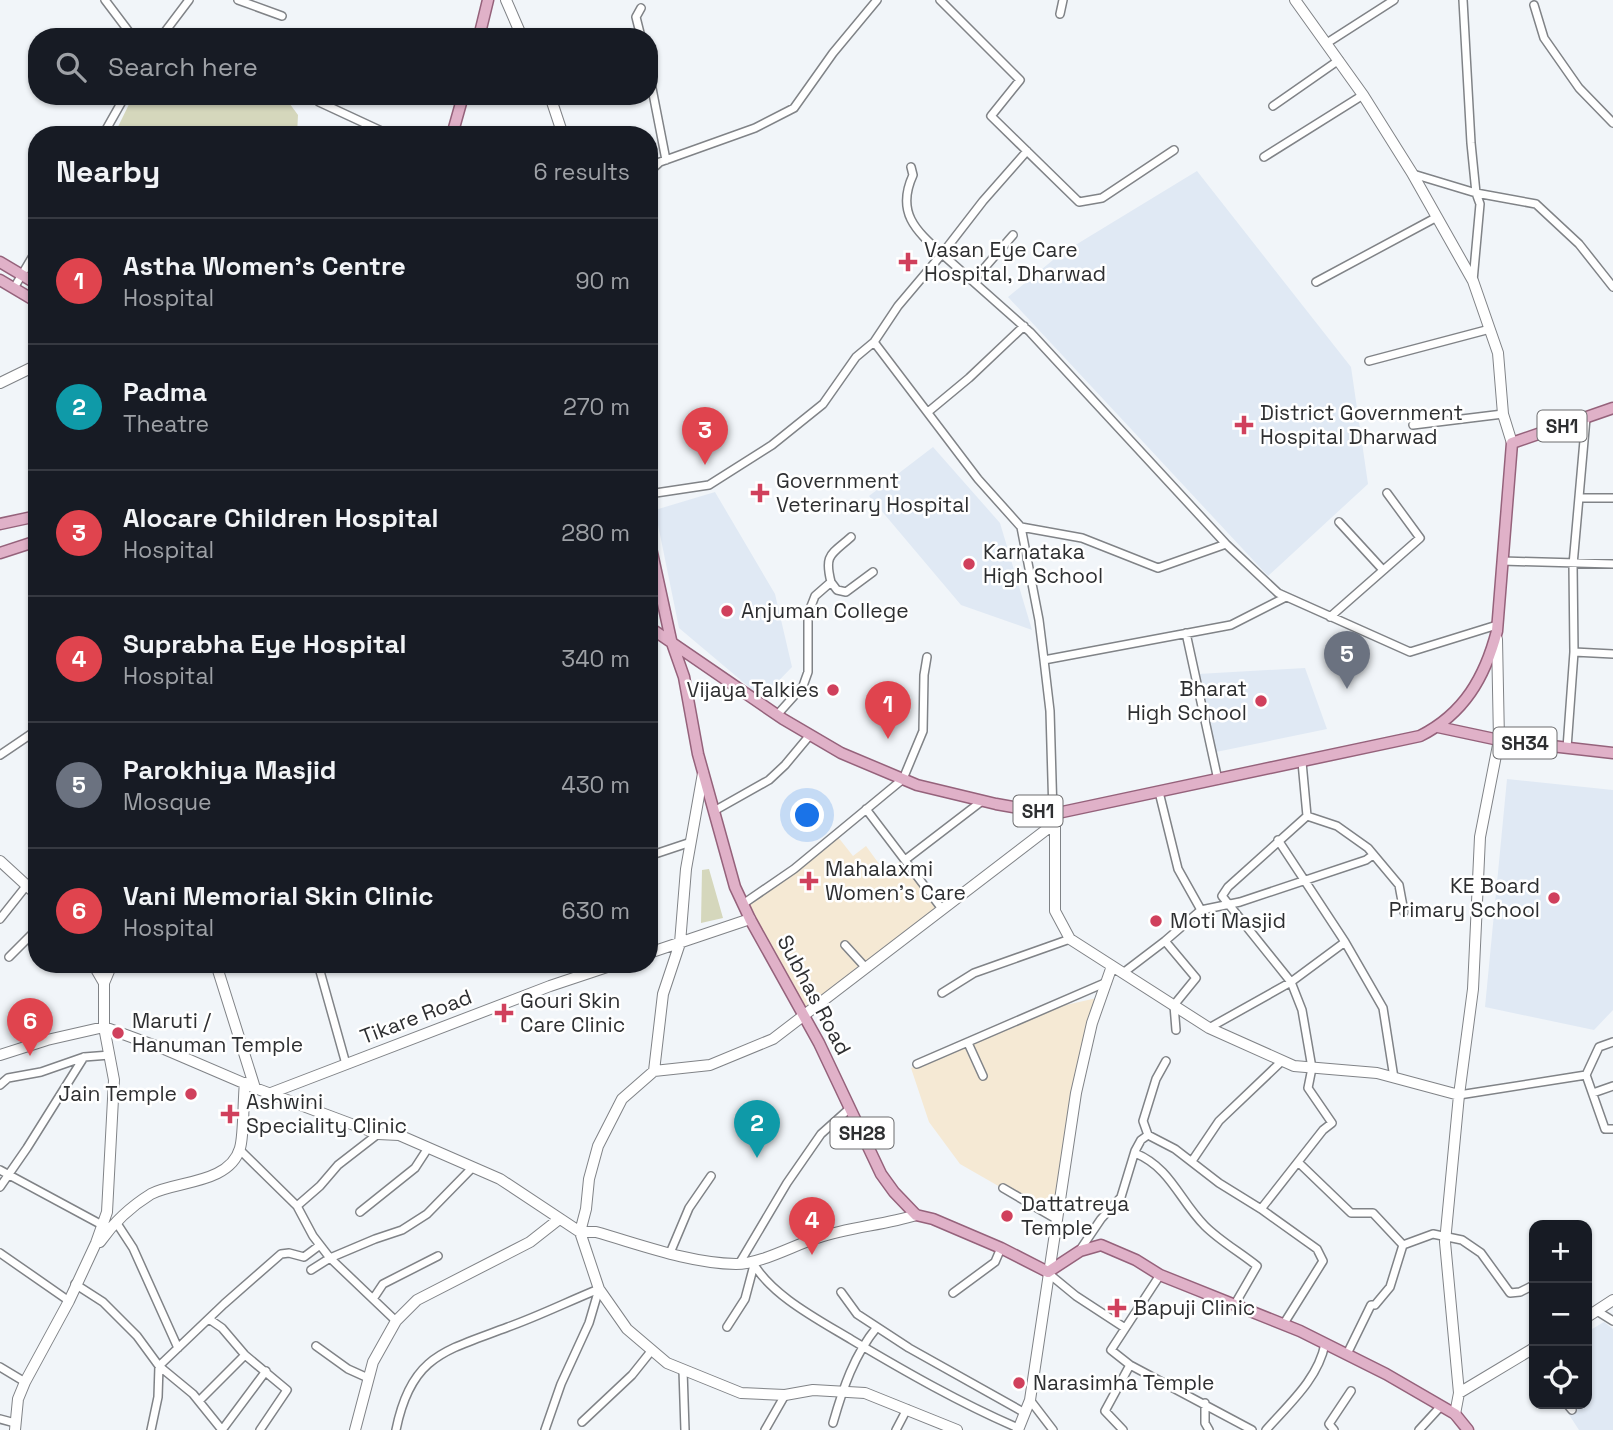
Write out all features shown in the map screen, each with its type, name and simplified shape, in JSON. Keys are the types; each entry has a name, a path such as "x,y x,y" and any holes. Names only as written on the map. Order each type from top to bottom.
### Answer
{"main road":[{"path":"481,28 488,0"},
{"path":"455,126 460,105"},
{"path":"0,262 28,279"},
{"path":"0,280 28,297"},
{"name":"SH1","path":"658,632 777,715 841,753 917,785 1054,818 1159,792 1420,736 1438,727 1458,710 1489,662 1497,628 1512,443 1613,408"},
{"path":"0,524 28,518"},
{"path":"0,553 28,544"},
{"name":"Subhas Road","path":"658,580 671,640 684,677 703,772 735,887 804,1015 881,1174 916,1215 933,1219 1001,1248 1048,1272"},
{"name":"SH34","path":"1438,727 1499,740 1613,753"},
{"path":"1048,1272 1080,1251 1101,1245 1136,1260 1160,1275 1235,1304 1347,1354 1455,1414 1468,1430"}],"street":[{"path":"105,0 126,28"},
{"path":"168,28 188,0"},
{"path":"238,0 282,16"},
{"path":"506,0 518,28"},
{"path":"658,164 755,128 794,108 833,53 877,0"},
{"path":"940,0 1020,80 991,116 1079,202 1102,198 1174,150"},
{"path":"1060,14 1063,0"},
{"path":"1295,0 1363,95 1412,173 1473,281 1498,353 1503,414 1512,443"},
{"path":"1327,43 1394,0"},
{"path":"1463,0 1476,192 1480,204 1473,281"},
{"path":"1534,5 1544,38 1579,88 1613,123"},
{"path":"639,28 636,17 641,8"},
{"path":"1273,106 1339,60"},
{"path":"1264,157 1363,95"},
{"path":"108,126 120,105"},
{"path":"325,105 371,126"},
{"path":"553,105 560,126"},
{"path":"655,105 666,160"},
{"path":"658,493 709,485 772,445 822,404 856,357 874,342 898,306 1027,151"},
{"path":"911,167 913,175 905,194 913,224 919,234 1024,326 1226,544 1278,593 1410,652 1497,628 1499,740 1480,837 1473,989 1445,1238 1459,1393 1455,1414"},
{"path":"1412,173 1476,192 1536,204 1579,244 1613,287"},
{"path":"1317,282 1437,217"},
{"path":"973,281 1013,235"},
{"path":"14,288 28,265"},
{"path":"928,412 1024,326"},
{"path":"1368,361 1490,329"},
{"path":"874,342 978,479 1021,527 1040,620 1050,711 1055,911 1070,939 1209,1028 1294,1066 1377,1073 1459,1095 1586,1075"},
{"path":"0,383 28,369"},
{"path":"1413,425 1503,414"},
{"path":"1567,748 1574,652 1573,565 1586,418"},
{"path":"1330,617 1420,538 1387,493"},
{"path":"1578,498 1613,498"},
{"path":"1339,522 1383,570"},
{"path":"1021,527 1082,538 1158,568 1226,544"},
{"path":"851,537 831,555 826,564 831,582 837,590 846,593 873,572"},
{"path":"1502,561 1613,564"},
{"path":"777,715 803,686 808,672 808,614 815,597 831,582"},
{"path":"1044,660 1231,625 1286,597"},
{"path":"1186,633 1218,780"},
{"path":"1574,652 1613,654"},
{"path":"743,904 794,869 903,779 923,732 926,657"},
{"path":"714,811 769,780 810,735"},
{"path":"0,755 28,736"},
{"path":"1302,762 1307,816"},
{"path":"654,1070 663,994 680,943 691,842 703,772"},
{"path":"1159,792 1178,869 1201,910"},
{"path":"905,860 983,800"},
{"path":"866,809 942,909"},
{"path":"1261,1209 1323,1130 1332,1123 1308,1088 1312,1068 1301,1010 1291,982 1222,896 1228,887 1307,816"},
{"path":"1307,816 1337,826 1380,859 1399,885 1404,912"},
{"path":"957,1430 865,1393 813,1390 785,1395 741,1393 667,1363 627,1329 599,1289 580,1232 598,1146 622,1098 654,1070 710,1065 773,1039 942,909 1054,818"},
{"path":"1278,840 1345,942 1383,1008 1394,1078"},
{"path":"658,853 691,842"},
{"path":"1123,973 1165,942 1201,910 1240,902 1366,860 1373,855"},
{"path":"0,861 27,885 0,919"},
{"path":"658,950 750,919"},
{"path":"9,957 28,938"},
{"path":"942,993 974,974 1070,939"},
{"path":"1165,942 1196,978 1174,1005 1176,1030"},
{"path":"1209,1028 1291,982 1345,942"},
{"path":"845,946 866,968"},
{"path":"753,1263 763,1279 782,1294 862,1346 967,1406 1018,1429 1030,1400 1076,1093 1092,1023 1112,966"},
{"path":"98,973 104,983"},
{"path":"0,1419 15,1426 18,1399 25,1382 69,1301 107,1212 114,1080 104,1027 104,983 108,973"},
{"path":"219,973 255,1088"},
{"path":"321,973 346,1064"},
{"name":"Tikare Road","path":"271,1093 589,973"},
{"path":"917,1064 1107,982"},
{"path":"0,1055 47,1040 104,1027 378,1134 399,1135 500,1179 558,1220 580,1232 596,1233 694,1260 753,1263 818,1237 875,1223 891,1223 916,1215"},
{"path":"1613,1042 1599,1047 1586,1075 1605,1129 1613,1129"},
{"path":"968,1043 983,1076"},
{"path":"0,1085 8,1078 40,1072 83,1057 110,1055"},
{"path":"0,1187 83,1057"},
{"path":"1166,1061 1156,1079 1143,1121 1148,1135 1175,1149 1219,1183 1317,1249 1323,1261 1283,1325"},
{"path":"1192,1161 1219,1121 1282,1061"},
{"path":"88,1258 128,1210 155,1192 192,1184 225,1169 240,1150 245,1083"},
{"path":"1593,1093 1613,1086"},
{"path":"739,1264 787,1183 821,1134 850,1108"},
{"path":"297,1206 320,1186 338,1165 378,1134"},
{"path":"1080,1251 1101,1219 1121,1197 1135,1153 1141,1140 1148,1135"},
{"path":"360,1212 415,1168 428,1148"},
{"path":"240,1150 297,1206 330,1258 396,1321"},
{"path":"1135,1153 1151,1159 1168,1176 1206,1227 1257,1266 1235,1304"},
{"path":"1298,1162 1351,1213 1373,1213 1403,1245"},
{"path":"311,1270 330,1258 402,1230 427,1214 473,1167"},
{"path":"0,1170 102,1224"},
{"path":"670,1253 689,1208 711,1176"},
{"path":"1003,1188 1056,1219"},
{"path":"355,1430 373,1362 396,1321 417,1300 530,1242 558,1220"},
{"path":"116,1222 133,1248 178,1348"},
{"path":"1403,1245 1433,1234 1462,1240 1481,1253 1510,1293 1520,1292 1529,1287"},
{"path":"151,1430 158,1397 159,1366 281,1254 304,1256 320,1245"},
{"path":"1347,1354 1371,1305 1375,1305 1390,1287 1403,1245"},
{"path":"953,1293 995,1262 1001,1248"},
{"path":"0,1253 69,1301"},
{"path":"373,1299 383,1284 438,1256"},
{"path":"727,1327 745,1299 753,1263"},
{"path":"1048,1272 1076,1296 1125,1328"},
{"path":"1160,1275 1111,1350 1130,1365 1252,1430"},
{"path":"75,1284 103,1303 128,1327 159,1366 199,1401 222,1430 266,1371"},
{"path":"396,1430 401,1406 413,1382 428,1363 457,1345 510,1327 599,1289"},
{"path":"545,1430 561,1384 589,1323 592,1305 599,1289"},
{"path":"841,1292 857,1314 1025,1413"},
{"path":"1592,1314 1613,1300"},
{"path":"1597,1311 1613,1321"},
{"path":"209,1319 222,1328 245,1355 287,1390 260,1430"},
{"path":"833,1423 842,1392 862,1346 877,1327"},
{"path":"1266,1430 1321,1363 1325,1344"},
{"path":"316,1346 348,1369 368,1378"},
{"path":"582,1422 632,1375 652,1350"},
{"path":"1459,1393 1529,1351"},
{"path":"199,1401 245,1355"},
{"path":"1123,1430 1105,1411 1130,1365"},
{"path":"0,1367 25,1382"},
{"path":"683,1370 685,1430"},
{"path":"1321,1430 1331,1427 1351,1391"},
{"path":"765,1430 785,1395"},
{"path":"1030,1400 1053,1430"},
{"path":"1205,1403 1205,1423 1209,1430"},
{"path":"1419,1430 1441,1406"},
{"path":"895,1430 907,1409"}],"shaded area":[{"name":"District Government Hospital Dharwad","path":"1197,171 1351,367 1368,484 1268,576 1008,297 1059,255"},
{"name":"Karnataka High School","path":"933,447 1000,523 1032,630 961,605 869,496"},
{"name":"Anjuman College","path":"715,492 775,594 792,667 762,698 679,628 658,525 658,509"},
{"name":"Bharat High School","path":"1305,668 1327,729 1216,752 1198,674"},
{"name":"KE Board Primary School","path":"1507,779 1613,790 1613,1010 1594,1030 1485,1007"},
{"path":"838,837 853,856 866,846 885,872 903,859 940,905 806,1011 749,905"},
{"path":"1101,997 1092,1023 1056,1219 960,1164 929,1122 911,1068 1044,1010"},
{"path":"1604,1322 1613,1329 1613,1430 1579,1430 1565,1409 1592,1409 1592,1329"}],"green space":[{"path":"129,105 291,105 298,115 297,126 118,126"},
{"path":"709,869 723,918 701,923 702,870"}],"place":[{"name":"Vasan Eye Care Hospital, Dharwad","path":"908,262"},
{"name":"District Government Hospital Dharwad","path":"1244,425"},
{"name":"Alocare Children Hospital","path":"705,465"},
{"name":"Government Veterinary Hospital","path":"760,493"},
{"name":"Karnataka High School","path":"969,564"},
{"name":"Anjuman College","path":"727,611"},
{"name":"Parokhiya Masjid","path":"1347,689"},
{"name":"Vijaya Talkies","path":"833,690"},
{"name":"Bharat High School","path":"1261,701"},
{"name":"Astha Women's Centre","path":"888,739"},
{"name":"Mahalaxmi Women's Care","path":"809,881"},
{"name":"KE Board Primary School","path":"1554,898"},
{"name":"Moti Masjid","path":"1156,921"},
{"name":"Gouri Skin Care Clinic","path":"504,1013"},
{"name":"Maruti / Hanuman Temple","path":"118,1033"},
{"name":"Vani Memorial Skin Clinic","path":"30,1056"},
{"name":"Jain Temple","path":"191,1094"},
{"name":"Ashwini Speciality Clinic","path":"230,1114"},
{"name":"Padma","path":"757,1158"},
{"name":"Dattatreya Temple","path":"1007,1216"},
{"name":"Suprabha Eye Hospital","path":"812,1255"},
{"name":"Bapuji Clinic","path":"1117,1308"},
{"name":"Narasimha Temple","path":"1019,1383"}]}
